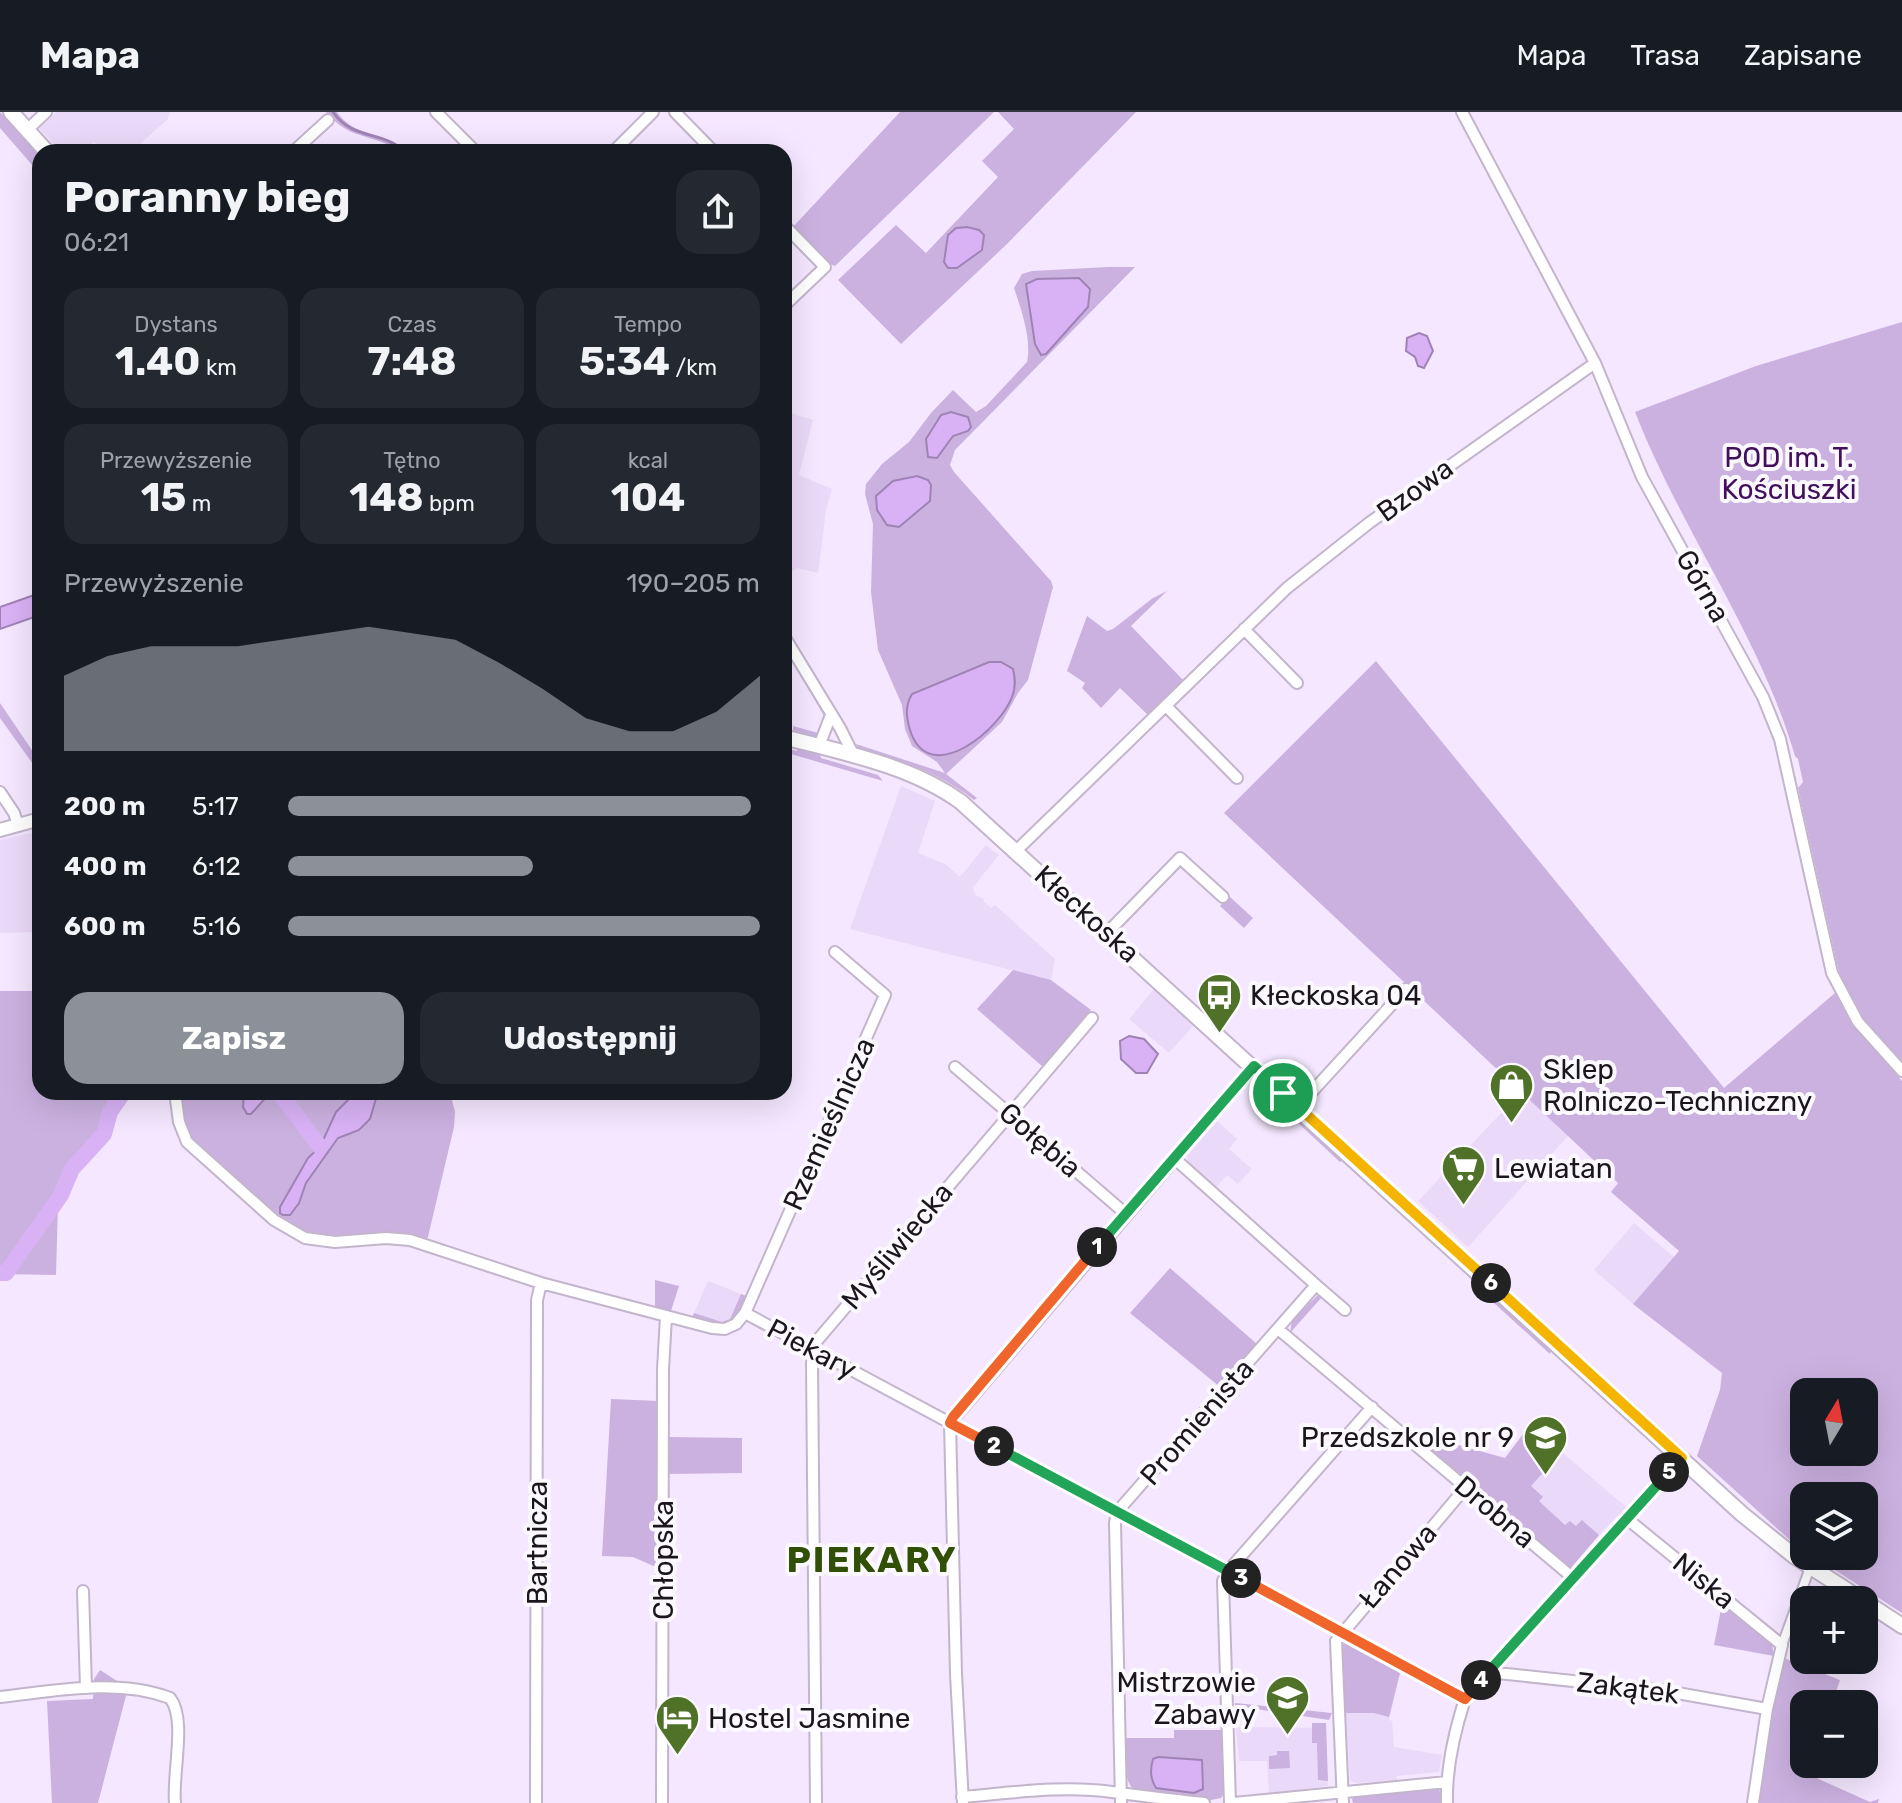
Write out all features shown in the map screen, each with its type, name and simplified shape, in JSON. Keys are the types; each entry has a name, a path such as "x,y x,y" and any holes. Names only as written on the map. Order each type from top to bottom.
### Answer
{"main road":[{"path":"11,112 40,144"},
{"name":"Kłeckoska","path":"792,739 897,768 939,786 968,807 1742,1514 1794,1556 1840,1586"},
{"name":"Kłeckoska","path":"1878,1611 1902,1626"}],"street":[{"path":"27,130 46,112"},
{"path":"621,144 653,112"},
{"path":"675,112 706,144"},
{"name":"Górna","path":"1462,112 1595,363 1642,477 1750,671 1780,739 1832,973 1858,1022 1902,1071"},
{"path":"442,114 469,144"},
{"path":"302,144 328,120"},
{"path":"792,233 825,267 792,298"},
{"name":"Bzowa","path":"1017,850 1287,588 1369,523 1595,363"},
{"path":"1244,629 1297,683"},
{"path":"792,649 854,756"},
{"path":"1166,706 1237,778"},
{"path":"819,746 831,715"},
{"path":"0,792 18,825"},
{"path":"0,830 32,821"},
{"path":"1107,933 1180,858 1223,897"},
{"name":"Rzemieślnicza","path":"745,1313 885,995 835,952"},
{"path":"1298,1107 1406,989"},
{"name":"Myśliwiecka","path":"813,1349 1092,1018"},
{"path":"1204,1803 1057,1791 1022,1798 963,1800 956,1674 950,1423 1254,1066"},
{"name":"Gołębia","path":"955,1067 1126,1214"},
{"name":"Piekary","path":"176,1100 179,1122 187,1142 274,1220 305,1238 322,1241 410,1240 541,1283 712,1328 725,1329 736,1324 745,1313 1465,1699"},
{"path":"1174,1158 1345,1310"},
{"name":"Bartnicza","path":"536,1803 537,1316 541,1283"},
{"path":"1278,1329 1316,1285"},
{"name":"Chłopska","path":"662,1803 663,1385 666,1317"},
{"name":"Drobna","path":"1278,1329 1572,1577"},
{"name":"Promienista","path":"1117,1512 1278,1329"},
{"path":"813,1349 816,1803"},
{"path":"1372,1407 1228,1571 1223,1581 1232,1803 1343,1798 1447,1782"},
{"path":"1447,1803 1454,1733 1465,1699 1682,1458"},
{"name":"Łanowa","path":"1343,1798 1336,1641 1466,1487"},
{"path":"1117,1512 1120,1798"},
{"name":"Niska","path":"1626,1518 1782,1645"},
{"path":"1753,1803 1767,1709 1782,1645 1808,1573"},
{"path":"83,1591 86,1688"},
{"name":"Zakątek","path":"1488,1672 1666,1691 1767,1709"},
{"path":"0,1697 86,1688 131,1689 167,1696 173,1701 178,1715 173,1778 175,1803"}],"shaded area":[{"path":"56,112 170,112 168,119 140,144 54,144 39,128"},
{"path":"967,227 984,235 982,250 957,268 948,268 944,262 948,235 956,228"},
{"path":"1079,278 1090,289 1088,307 1046,354 1041,355 1035,344 1026,284 1037,279"},
{"path":"1419,333 1427,336 1433,351 1424,368 1418,366 1415,357 1406,351 1407,338"},
{"path":"951,412 968,417 971,427 953,436 937,458 928,457 926,439 941,415"},
{"path":"792,413 813,420 799,475 832,489 826,510 818,573 797,568 792,571"},
{"path":"917,476 928,480 931,485 930,501 899,527 887,525 877,510 876,496 893,481"},
{"path":"32,596 32,618 0,629 0,607"},
{"path":"989,662 1001,662 1013,669 1015,678 1013,694 995,722 965,747 948,754 933,754 919,747 908,721 907,707 912,694"},
{"path":"901,786 935,801 918,853 945,864 960,877 986,845 999,855 973,887 975,895 984,899 991,908 995,905 1055,959 1051,980 850,929"},
{"path":"32,834 32,932 0,933 0,840"},
{"path":"1154,989 1193,1026 1169,1053 1129,1019"},
{"path":"1129,1036 1144,1039 1158,1054 1147,1073 1136,1073 1121,1059 1120,1041"},
{"path":"1521,1092 1568,1136 1468,1247 1418,1201"},
{"path":"243,1100 264,1100 251,1114 247,1114"},
{"path":"348,1100 376,1100 370,1119 359,1130 338,1138 306,1183 299,1203 290,1215 283,1215 280,1207 308,1158 320,1147 336,1112"},
{"path":"1217,1121 1237,1139 1229,1149 1252,1169 1238,1184 1227,1175 1215,1188 1188,1164 1187,1156"},
{"path":"1634,1223 1674,1257 1633,1304 1594,1270"},
{"path":"708,1281 741,1294 730,1319 722,1323 694,1313"},
{"name":"Przedszkole nr 9","path":"1530,1425 1626,1507 1584,1551 1560,1556 1515,1461"},
{"path":"1344,1643 1400,1673 1389,1720 1392,1721 1394,1747 1442,1755 1439,1772 1397,1776 1397,1780 1355,1783 1350,1780"},
{"path":"1324,1728 1328,1786 1269,1794 1267,1761 1239,1761 1236,1729"},
{"path":"1153,1759 1202,1760 1203,1789 1194,1793 1156,1788 1151,1770"}],"green space":[{"path":"0,112 32,146 32,165 0,128"},
{"path":"326,112 337,112 361,131 396,144 359,135 333,120"},
{"path":"900,112 994,112 835,266 825,262 792,228"},
{"path":"998,112 1136,112 1007,244 901,344 838,280 896,225 926,253 998,177 982,161 1014,129"},
{"path":"1135,267 955,450 950,465 1053,587 1028,680 1002,722 946,774 977,798 974,800 933,775 858,748 856,744 945,773 937,762 912,746 905,729 902,705 878,650 871,592 873,524 865,494 866,484 882,464 909,442 953,390 976,412 986,406 1027,362 1027,334 1014,288 1022,274"},
{"name":"POD im. T. Kościuszki","path":"1902,322 1902,1064 1863,1019 1840,977 1798,788 1803,782 1798,759 1741,624 1674,498 1635,412 1756,366"},
{"path":"1167,591 1131,626 1183,680 1149,716 1120,688 1101,708 1082,688 1085,683 1067,671 1087,616 1107,631"},
{"path":"792,659 827,716 818,737 793,730 793,726 818,733 824,716"},
{"path":"1376,661 1724,1088 1835,993 1853,1025 1902,1081 1902,1613 1878,1598 1878,1586 1860,1586 1835,1570 1878,1570 1878,1482 1790,1482 1790,1540 1697,1456 1720,1390 1722,1373 1633,1304 1679,1251 1611,1192 1618,1183 1224,813"},
{"path":"0,703 32,750 32,763 0,718"},
{"path":"798,747 820,754 821,758 878,775 883,781 792,754 792,750 797,751"},
{"path":"1229,896 1253,918 1244,928 1220,906"},
{"path":"1013,970 1051,980 1091,1010 1043,1067 977,1009"},
{"path":"0,991 32,991 32,1100 121,1100 111,1114 106,1134 82,1161 81,1157 70,1168 52,1204 58,1204 56,1275 0,1274"},
{"path":"1262,1084 1278,1098 1276,1101 1284,1104 1343,1159 1340,1162 1257,1085"},
{"path":"179,1100 452,1100 455,1112 427,1241 308,1235 273,1215 193,1142 185,1131"},
{"path":"1170,1268 1257,1344 1220,1387 1130,1313"},
{"path":"655,1280 679,1286 670,1314 655,1310"},
{"path":"1486,1292 1551,1350 1550,1354 1483,1293"},
{"path":"741,1294 749,1297 732,1320 719,1323 711,1323 691,1319 694,1313 722,1322 730,1319"},
{"path":"1319,1294 1322,1297 1290,1333 1292,1320"},
{"path":"611,1399 659,1401 658,1568 633,1557 602,1556"},
{"path":"1530,1425 1562,1452 1531,1486 1543,1497 1539,1501 1565,1525 1570,1521 1576,1526 1582,1520 1599,1535 1570,1569 1408,1431 1505,1458"},
{"path":"668,1437 742,1438 742,1473 668,1474"},
{"path":"1722,1604 1772,1645 1774,1656 1714,1645"},
{"path":"1344,1643 1400,1673 1389,1717 1374,1713 1345,1713"},
{"path":"1784,1658 1790,1660 1790,1674 1825,1674 1840,1680 1837,1690 1790,1690 1790,1778 1816,1778 1870,1802 1879,1799 1878,1803 1759,1803 1772,1712"},
{"path":"100,1670 128,1688 98,1803 52,1803 47,1701 93,1699 94,1679"},
{"path":"1235,1703 1332,1713 1329,1720 1235,1706"},
{"path":"1312,1723 1326,1723 1328,1781 1318,1780 1317,1743 1312,1743"},
{"path":"1174,1730 1223,1730 1224,1793 1221,1798 1206,1801 1135,1791 1131,1786 1125,1766 1125,1738 1174,1738"},
{"path":"1277,1751 1289,1751 1290,1768 1269,1769 1269,1756 1277,1755"},
{"path":"1439,1788 1442,1803 1353,1803 1352,1799 1357,1796"}],"waterway":[{"path":"333,112 359,132 394,144"},
{"path":"0,1273 6,1273 61,1195 72,1169 104,1134 110,1112 118,1100"},
{"path":"285,1100 320,1147"}],"place":[{"name":"Kłeckoska 04","path":"1219,1034"},
{"name":"Sklep Rolniczo-Techniczny","path":"1512,1124"},
{"name":"Lewiatan","path":"1463,1207"},
{"name":"Przedszkole nr 9","path":"1545,1476"},
{"name":"Mistrzowie Zabawy","path":"1287,1737"},
{"name":"Hostel Jasmine","path":"677,1757"}],"district":[{"name":"PIEKARY","path":"872,1559"}],"route":[{"path":"1254,1066 1283,1093 1682,1458 1465,1699 950,1423 1254,1066"}]}
